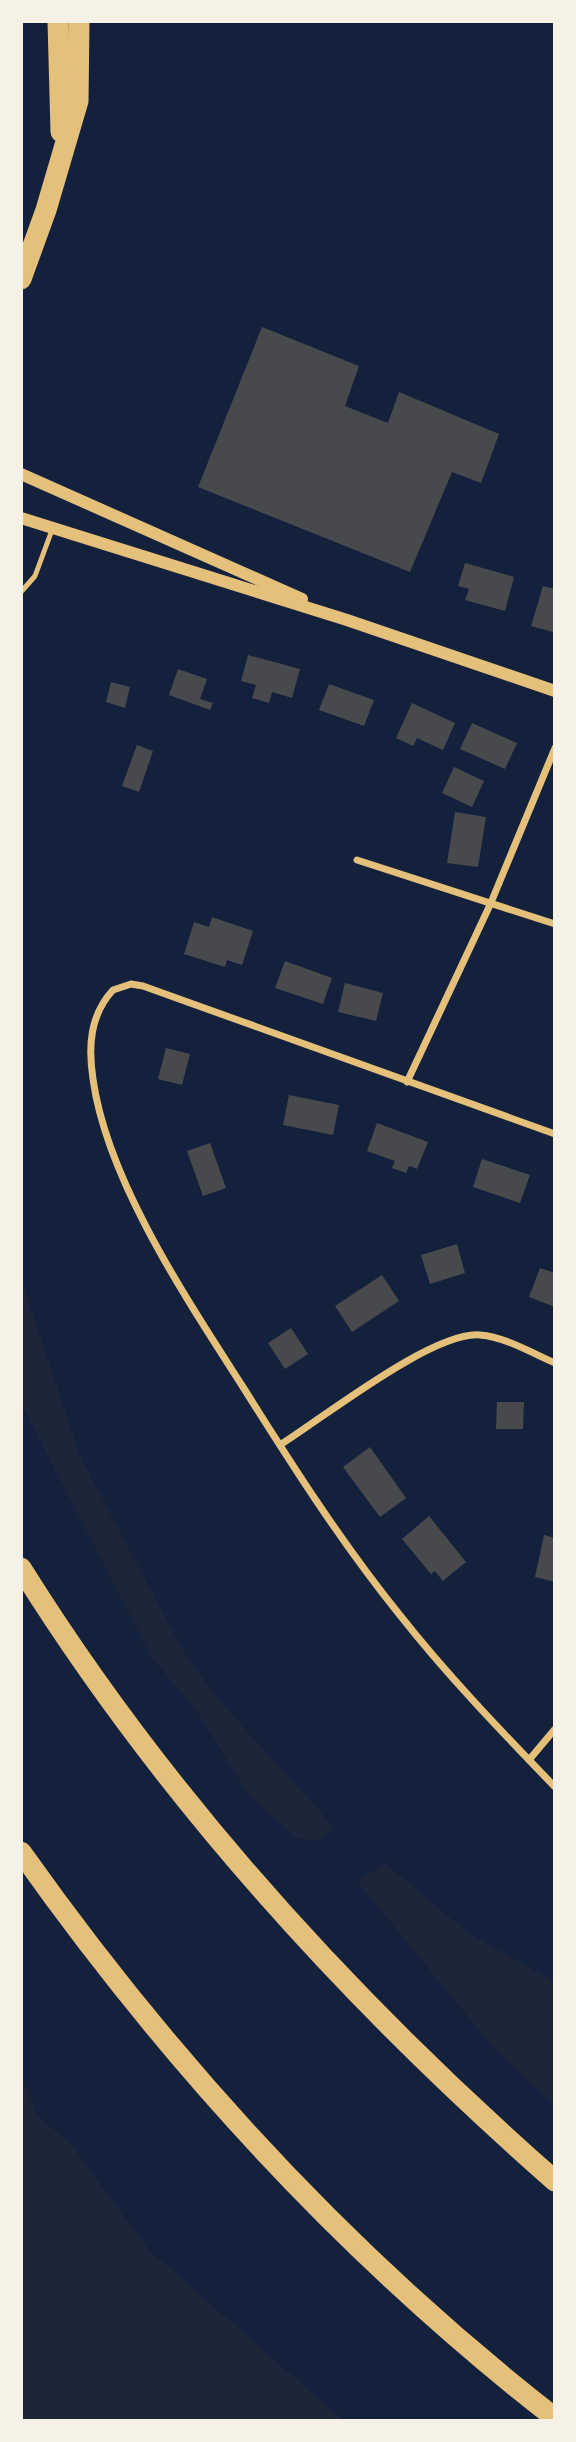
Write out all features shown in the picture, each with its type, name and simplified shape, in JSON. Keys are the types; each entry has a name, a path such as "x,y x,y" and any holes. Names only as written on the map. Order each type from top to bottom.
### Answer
{"highway":[{"path":"58,21 62,101 60,158"},
{"path":"21,279 46,210 78,101 79,21"},
{"path":"21,1568 103,1693 239,1865 322,1958 404,2042 555,2181"},
{"path":"21,1852 121,1988 286,2176 425,2311 555,2418"}],"street":[{"path":"21,474 347,620"},
{"path":"21,518 52,530 347,620 555,691"},
{"path":"407,1082 489,905 555,748"},
{"path":"357,860 489,905 555,924"},
{"path":"555,1134 143,986 131,984 113,990 99,1010 94,1023 92,1058 96,1096 104,1124 128,1187 209,1334 361,1566 400,1616 555,1787"},
{"path":"280,1446 427,1349 465,1335 482,1335 555,1363"},
{"path":"529,1760 555,1729"}],"lane":[{"path":"21,592 35,576 52,530"}],"shaded area":[{"path":"21,1278 80,1456 182,1649 217,1698 334,1827 319,1840 298,1839 248,1794 195,1708 152,1658 21,1403"},
{"path":"385,1863 468,1933 555,1982 555,2106 493,2047 357,1881"},
{"path":"21,2075 38,2116 71,2144 149,2250 344,2421 21,2421"}],"building":[{"path":"262,327 359,366 345,406 388,423 399,392 499,434 481,483 452,472 410,572 198,487"},
{"path":"465,563 514,577 505,611 465,600 469,589 458,586"},
{"path":"543,586 555,589 553,632 531,626"},
{"path":"248,655 300,669 292,698 272,692 269,703 252,698 256,685 241,681"},
{"path":"178,669 207,679 200,699 213,703 210,710 169,695"},
{"path":"111,682 130,687 125,708 106,702"},
{"path":"329,684 374,700 364,726 319,710"},
{"path":"412,703 455,723 443,750 417,738 413,746 396,738"},
{"path":"472,723 517,743 505,769 460,749"},
{"path":"137,745 153,751 139,792 122,786"},
{"path":"454,767 484,781 472,807 442,793"},
{"path":"455,812 486,817 478,867 447,863"},
{"path":"212,917 253,931 242,965 227,960 225,967 184,954 194,922 209,927"},
{"path":"285,961 332,978 323,1004 275,988"},
{"path":"345,983 383,993 376,1021 338,1012"},
{"path":"166,1048 190,1054 182,1085 158,1079"},
{"path":"289,1095 339,1105 333,1135 283,1125"},
{"path":"377,1123 428,1142 417,1169 409,1166 406,1173 392,1168 395,1161 367,1151"},
{"path":"210,1143 226,1188 203,1196 187,1151"},
{"path":"482,1159 530,1175 520,1203 473,1187"},
{"path":"457,1244 465,1273 430,1284 421,1255"},
{"path":"540,1268 555,1273 555,1307 529,1297"},
{"path":"382,1275 399,1301 352,1332 335,1306"},
{"path":"291,1328 308,1354 285,1369 268,1343"},
{"path":"497,1402 524,1402 523,1429 496,1429"},
{"path":"370,1447 406,1498 380,1517 343,1467"},
{"path":"429,1516 466,1562 443,1581 435,1571 431,1574 402,1539"},
{"path":"544,1535 555,1538 555,1582 535,1577"}]}
